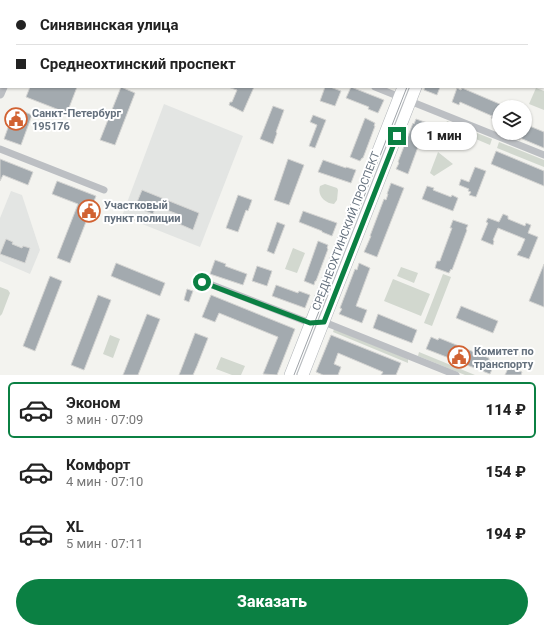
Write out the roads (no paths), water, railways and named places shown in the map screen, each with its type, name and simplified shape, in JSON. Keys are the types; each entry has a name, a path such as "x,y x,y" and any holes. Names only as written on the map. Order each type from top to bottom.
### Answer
{"main road":[{"name":"СРЕДНЕОХТИНСКИЙ ПРОСПЕКТ","path":"303,375 416,88"},
{"name":"СРЕДНЕОХТИНСКИЙ ПРОСПЕКТ","path":"290,375 401,92"}],"street":[{"path":"380,88 401,92 411,101 544,155"},
{"path":"0,149 104,190"},
{"path":"202,282 310,323 324,322 456,375"}],"tram line":[{"path":"294,375 407,88"}],"place":[{"name":"Санкт-Петербург 195176","path":"16,119"},
{"name":"Участковый пункт полиции","path":"89,211"},
{"name":"Комитет по транспорту","path":"459,357"}]}
